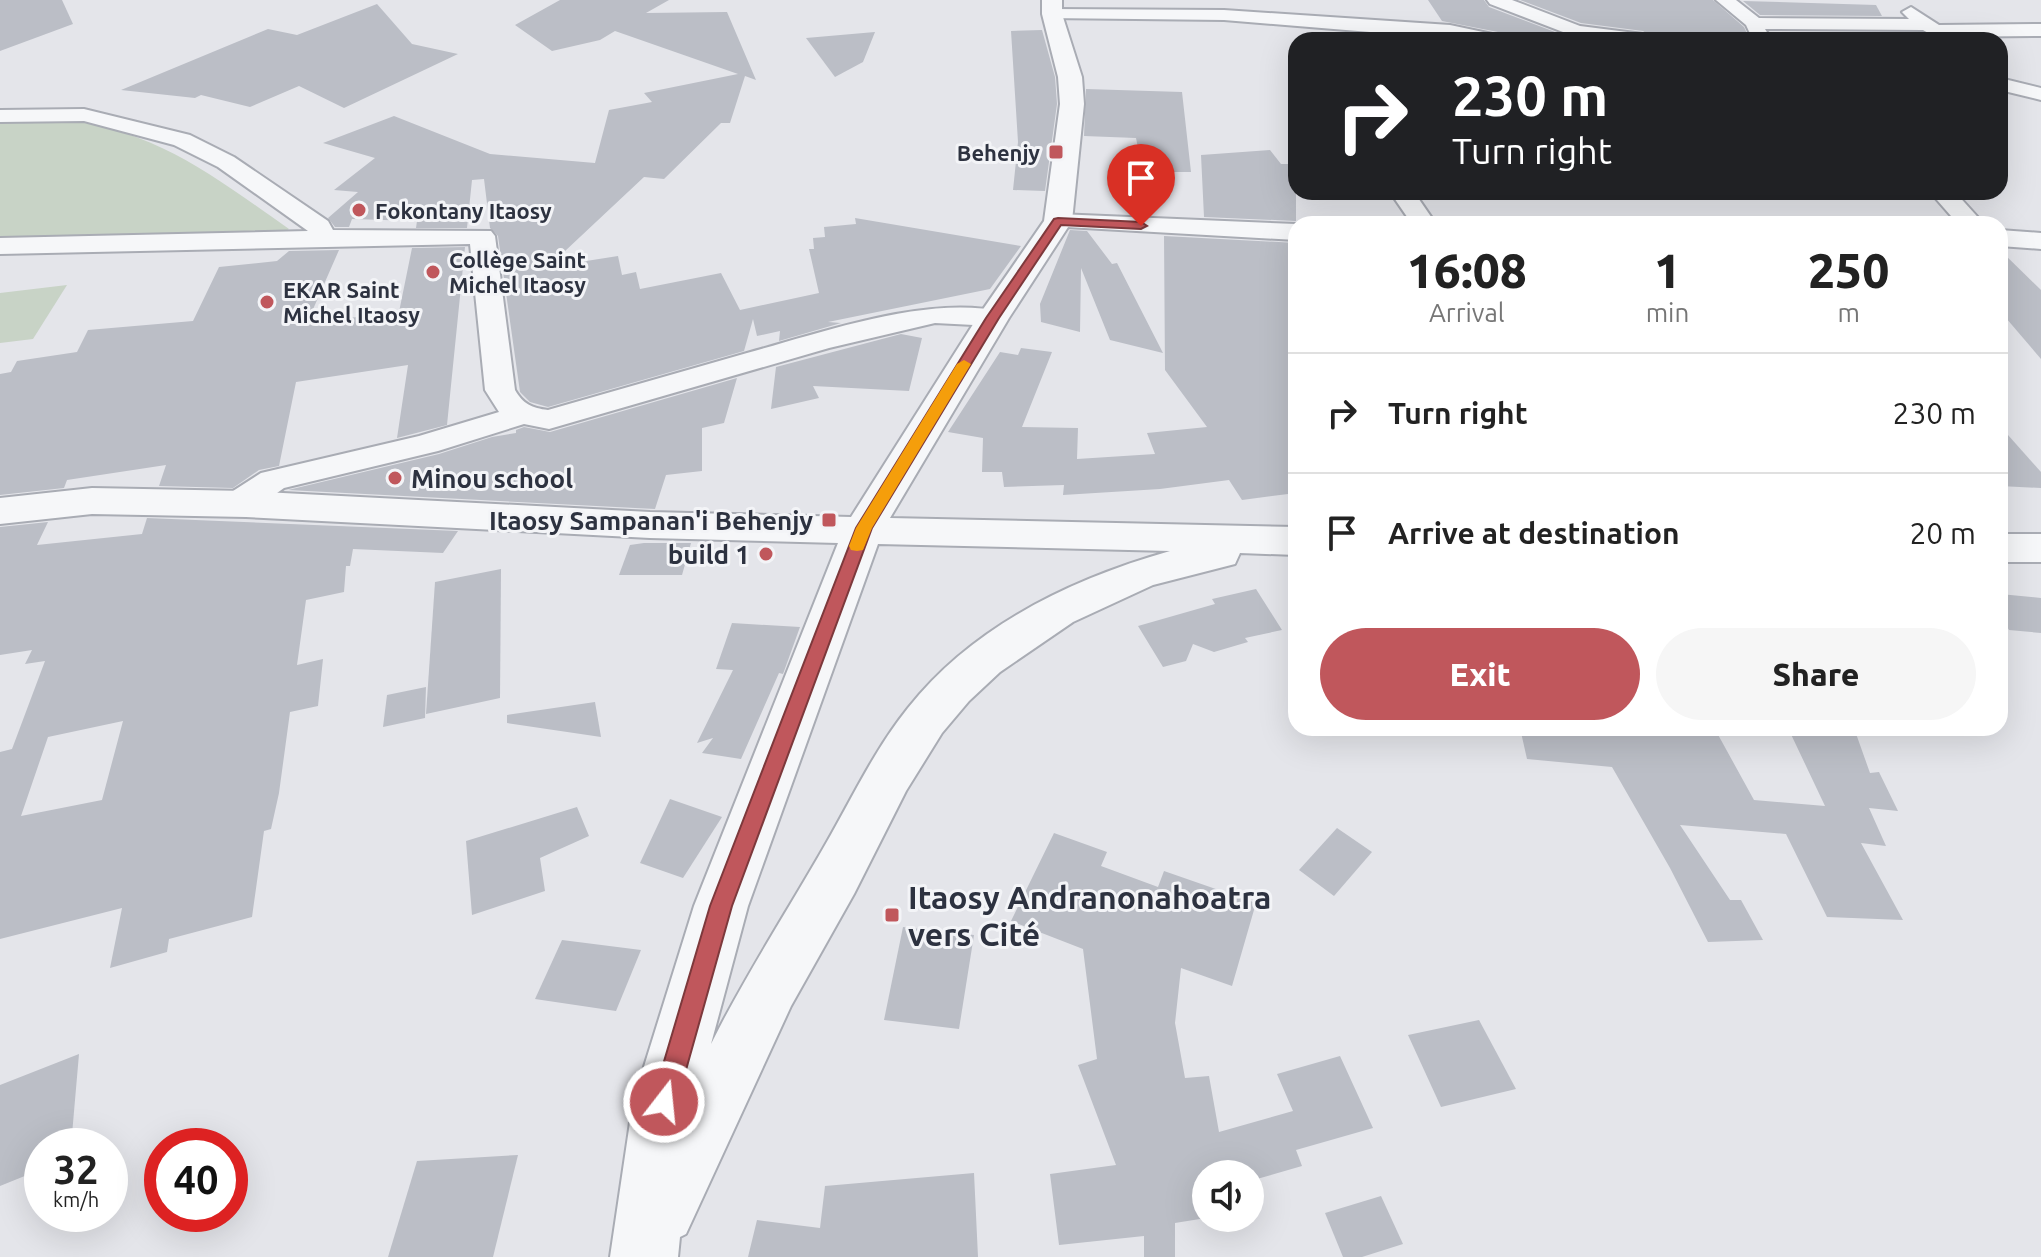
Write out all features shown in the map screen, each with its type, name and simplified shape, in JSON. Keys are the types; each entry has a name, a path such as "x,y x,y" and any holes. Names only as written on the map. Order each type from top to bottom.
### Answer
{"street":[{"path":"1266,19 1296,7 1303,0"},
{"path":"1496,0 1583,32"},
{"path":"1725,0 1759,32 2041,30"},
{"path":"1894,0 1933,32"},
{"path":"646,1250 664,1102 721,906 864,528 993,318 1058,221 1072,104 1070,77 1052,7 1455,32"},
{"path":"2008,86 2041,94"},
{"path":"0,116 84,115 182,140 226,162 319,226 322,238"},
{"path":"1950,200 1964,216"},
{"path":"1058,221 1288,232"},
{"path":"0,246 482,236 500,390 511,409 522,415 549,420 822,341 935,315 993,318"},
{"path":"2008,239 2041,241"},
{"path":"246,504 245,499 273,480 427,444 522,415"},
{"path":"0,511 92,501 246,504 526,521 1288,541"},
{"path":"646,1250 763,1001 893,769 925,720 959,681 998,648 1037,622 1118,585 1201,557 1288,542"},
{"path":"2008,548 2041,548"}],"shaded area":[{"path":"51,118 120,132 178,156 289,229 280,234 0,239 0,120"},
{"path":"67,285 33,339 0,343 0,293"}],"building":[{"path":"0,0 62,0 73,24 0,51"},
{"path":"560,0 669,0 646,13 727,12 756,80 745,76 730,123 721,123 664,179 644,177 548,267 618,256 622,275 636,272 640,289 721,273 740,310 819,293 809,249 814,249 813,238 825,237 824,227 856,224 855,218 1021,246 990,289 828,322 841,323 779,341 780,331 757,336 753,319 744,351 548,407 530,402 520,392 498,236 490,228 484,179 472,180 467,228 416,228 417,221 352,219 349,227 335,227 328,218 358,192 334,190 375,158 323,143 394,116 490,154 595,163 609,110 652,102 644,93 738,74 615,31 600,40 552,51 515,25"},
{"path":"1428,0 1484,0 1489,7 1555,32 1498,32 1442,21"},
{"path":"1520,0 1713,0 1746,32 1644,32 1581,23"},
{"path":"1743,1 1876,5 1882,16 1760,15"},
{"path":"377,4 412,44 458,54 344,108 299,86 250,107 201,95 195,98 121,90 268,29 297,35"},
{"path":"1042,30 1055,77 1057,104 1045,191 1013,190 1018,142 1011,31"},
{"path":"875,32 863,62 835,77 806,38"},
{"path":"1086,89 1182,92 1191,172 1150,172 1148,158 1140,158 1136,138 1084,136"},
{"path":"1270,150 1281,164 1288,164 1288,200 1296,200 1296,216 1288,216 1288,221 1204,217 1201,155"},
{"path":"1070,230 1087,231 1112,264 1117,263 1163,353 1110,340 1081,268 1080,332 1041,322 1040,304"},
{"path":"1164,236 1288,243 1288,494 1242,500 1229,480 1160,489 1063,495 1064,485 1004,487 1002,472 982,472 983,438 948,432 1000,352 1018,355 1021,348 1052,352 1022,427 1078,428 1077,459 1155,454 1147,433 1207,427 1165,370"},
{"path":"465,247 447,425 397,438 408,365 296,382 279,466 259,470 233,488 159,486 166,465 67,480 64,488 0,495 0,374 11,372 17,361 77,352 88,330 193,321 219,267 277,261 289,251 339,250 307,323 399,312 412,248"},
{"path":"2008,258 2041,290 2041,359 2008,320"},
{"path":"901,334 922,338 909,391 813,386 819,398 771,409 776,367"},
{"path":"737,378 724,423 702,428 702,471 666,475 655,509 288,490 439,454 492,437 516,433 524,427 550,432"},
{"path":"2008,435 2041,472 2041,488 2008,486"},
{"path":"147,518 458,531 443,553 353,549 350,566 346,566 344,592 306,600 297,665 323,659 318,706 290,712 279,793 271,829 264,831 252,917 169,939 167,952 110,968 122,908 0,939 0,752 12,749 45,661 25,664 32,650 0,655 0,527 48,522 37,545 142,534","holes":["123,721 102,800 21,816 48,737"]},
{"path":"691,543 682,575 619,575 630,545"},
{"path":"501,569 500,698 426,714 435,582"},
{"path":"1256,589 1282,630 1245,638 1248,642 1214,652 1193,644 1186,661 1163,667 1138,626 1215,604 1212,599"},
{"path":"2008,595 2041,598 2041,633 2009,630"},
{"path":"732,623 800,627 783,674 779,673 741,759 702,753 713,738 697,743 733,670 716,669"},
{"path":"426,687 425,718 383,727 387,695"},
{"path":"595,702 601,737 507,723 507,715"},
{"path":"1522,736 1719,736 1754,800 1825,806 1792,736 1857,736 1870,773 1879,772 1898,811 1869,808 1886,846 1861,843 1903,920 1827,917 1786,834 1680,825 1730,900 1741,900 1763,940 1708,942 1612,767 1527,759"},
{"path":"670,799 722,817 683,878 640,863"},
{"path":"577,807 589,836 540,858 545,891 472,915 466,841"},
{"path":"1337,828 1372,852 1334,896 1299,870"},
{"path":"1054,833 1107,852 1101,866 1158,887 1164,871 1256,903 1232,986 1181,968 1175,1023 1185,1078 1209,1076 1219,1132 1293,1111 1277,1074 1340,1056 1373,1128 1296,1150 1302,1166 1264,1177 1264,1160 1192,1160 1192,1220 1175,1223 1175,1257 1144,1257 1144,1236 1059,1245 1050,1174 1116,1165 1078,1065 1097,1059 1083,949 1011,921"},
{"path":"903,927 974,935 959,1029 884,1020"},
{"path":"562,940 641,950 616,1011 535,999"},
{"path":"1479,1020 1516,1089 1441,1107 1408,1035"},
{"path":"79,1054 73,1128 24,1128 24,1176 0,1186 0,1085"},
{"path":"518,1155 493,1257 388,1257 417,1161"},
{"path":"974,1173 978,1257 748,1257 757,1220 820,1228 825,1186"},
{"path":"1381,1196 1403,1244 1362,1257 1343,1257 1325,1213"}],"slow traffic":[{"path":"857,546 864,528 964,364"}],"place":[{"name":"Behenjy","path":"1056,152"},
{"name":"Fokontany Itaosy","path":"359,210"},
{"name":"Collège Saint Michel Itaosy","path":"433,272"},
{"name":"EKAR Saint Michel Itaosy","path":"267,302"},
{"name":"Minou school","path":"395,478"},
{"name":"Itaosy Sampanan'i Behenjy","path":"829,520"},
{"name":"build 1","path":"766,554"},
{"name":"Itaosy Andranonahoatra vers Cité","path":"892,915"}],"route":[{"path":"664,1102 721,906 864,528 993,318 1058,221 1141,226"}]}
